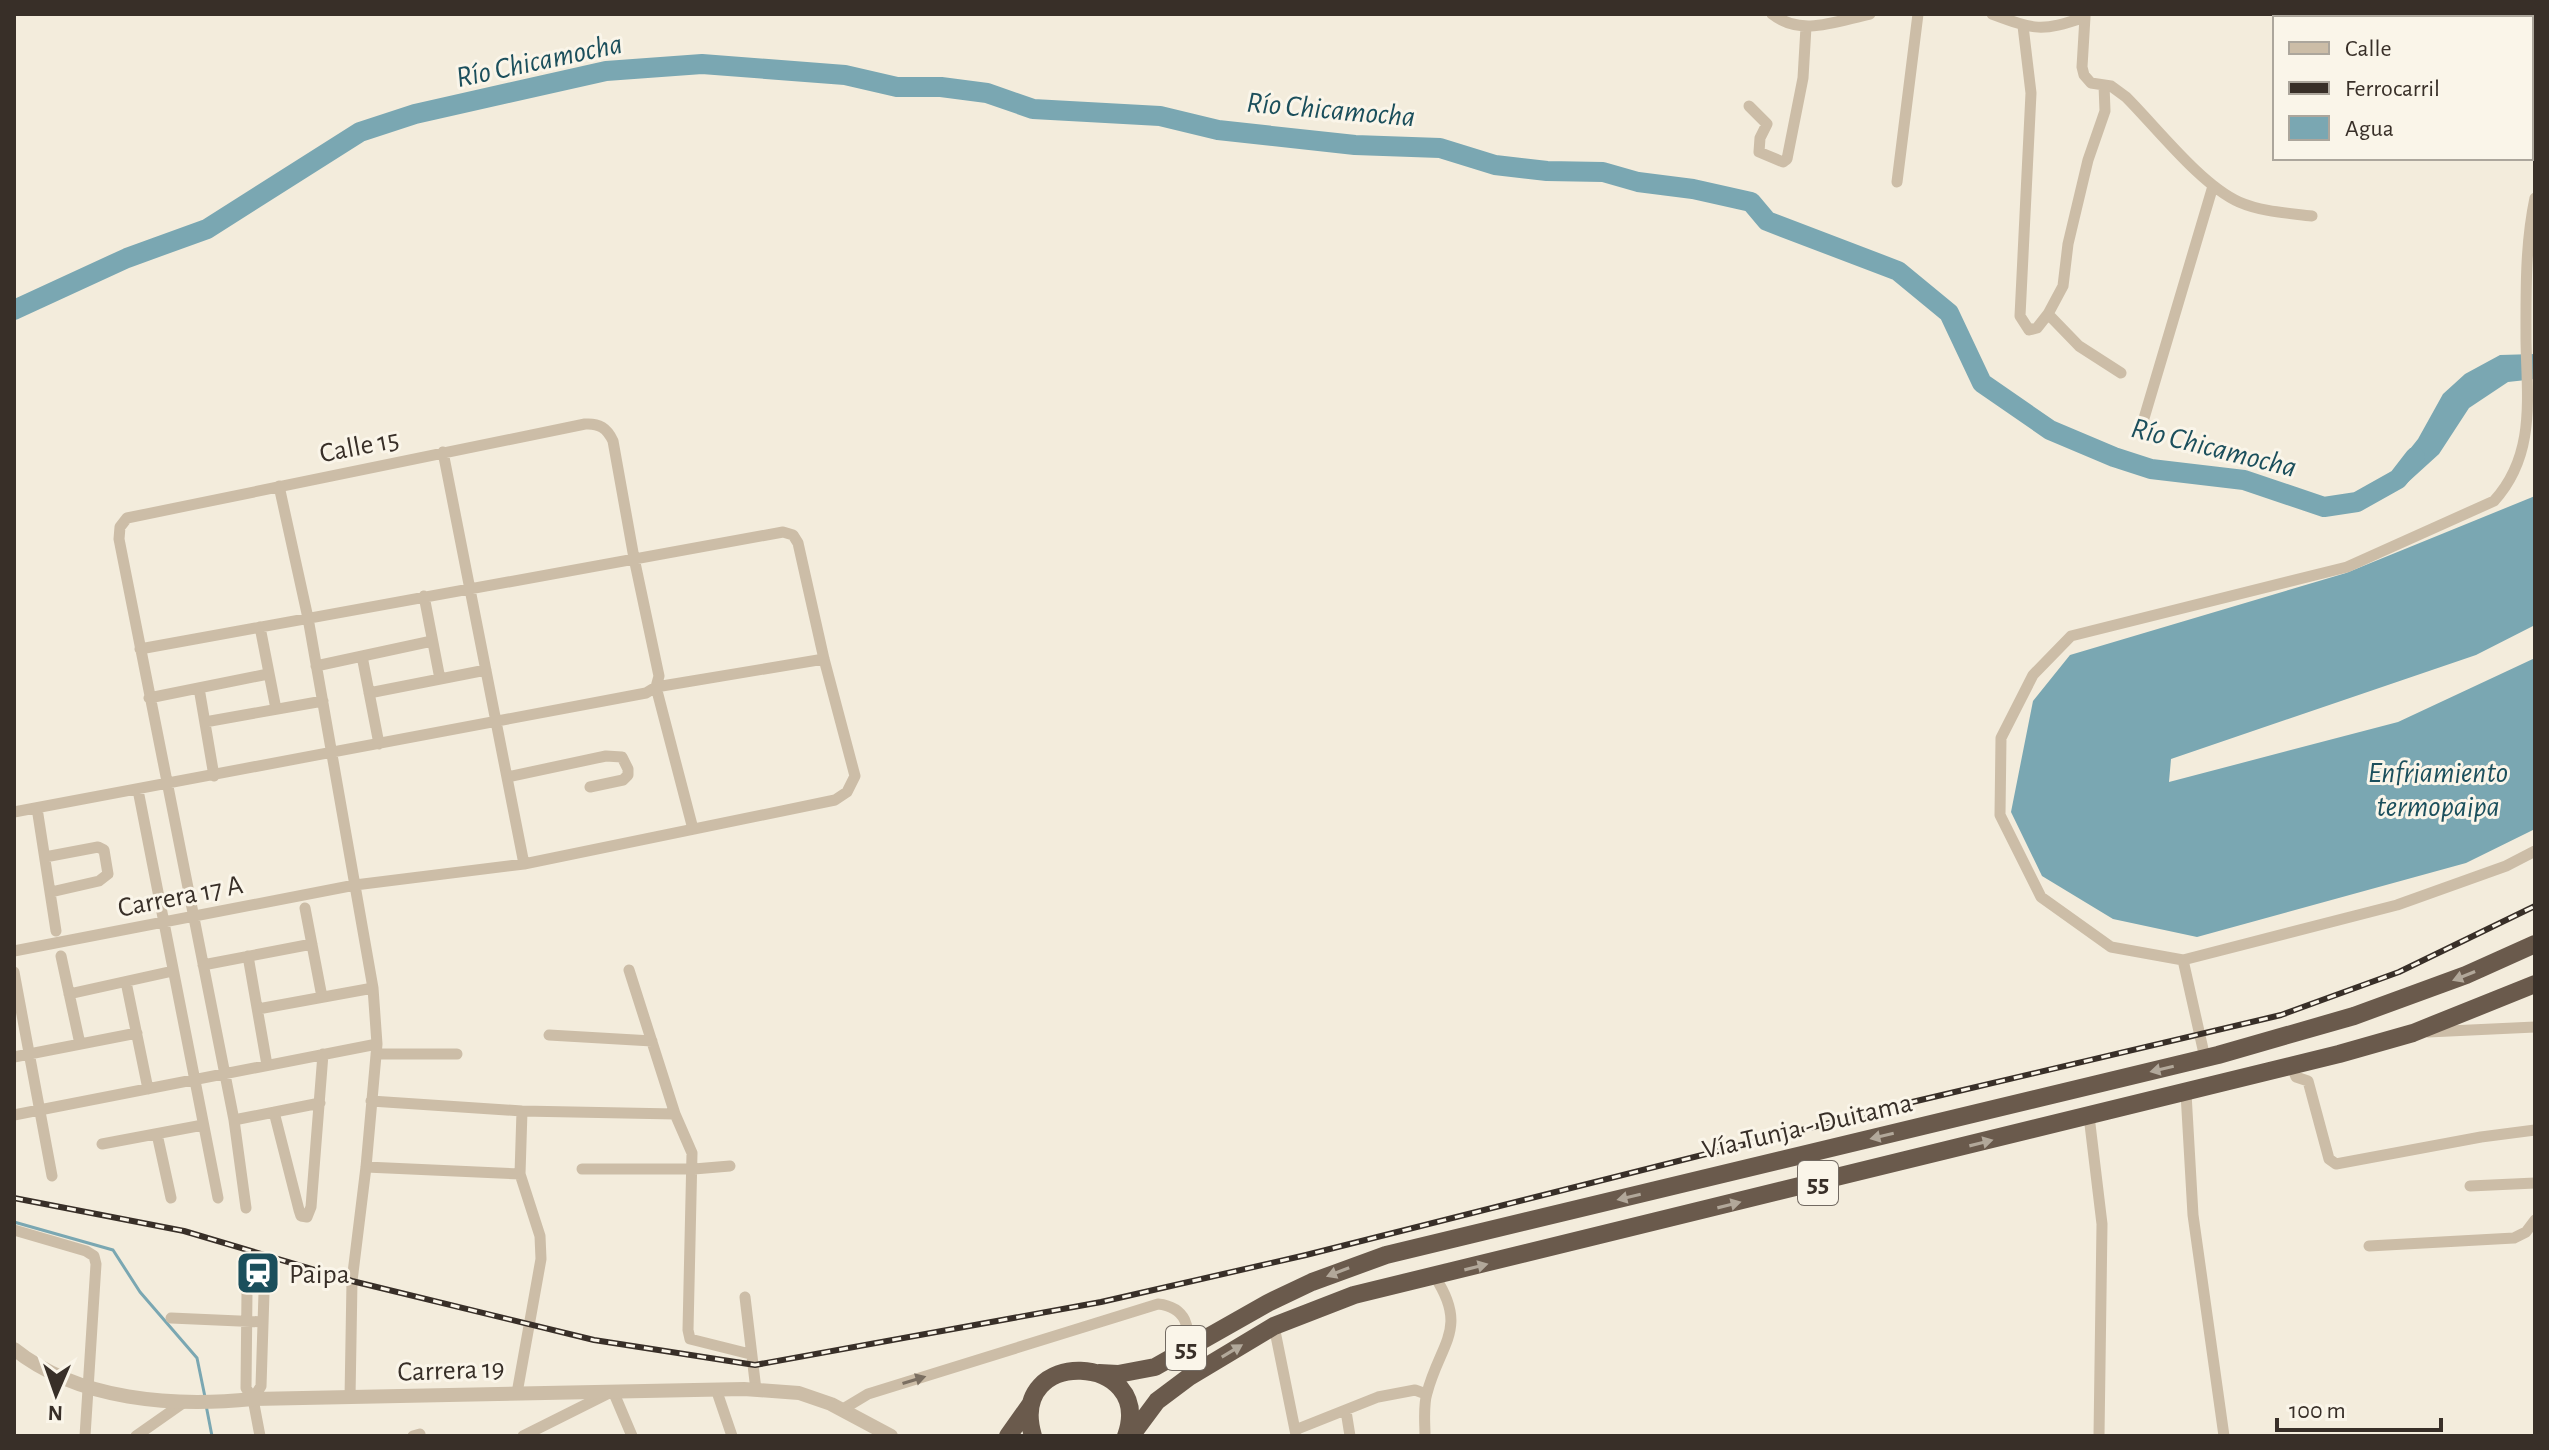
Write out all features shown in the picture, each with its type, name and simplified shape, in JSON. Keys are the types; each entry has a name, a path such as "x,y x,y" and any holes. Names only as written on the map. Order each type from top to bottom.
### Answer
{"highway":[{"name":"Vía Tunja - Duitama","path":"1099,1373 1138,1372 1155,1367 1312,1282 1386,1255 2205,1058 2354,1016 2466,975 2535,944"},
{"name":"Vía Tunja - Duitama","path":"1128,1436 1171,1389 1274,1326 1354,1295 2186,1093 2413,1033 2535,984"},
{"name":"55","path":"1008,1436 1040,1388 1060,1374 1084,1369 1099,1373 1117,1385 1128,1404 1128,1436"},
{"path":"1032,1402 1029,1423 1033,1436"}],"street":[{"path":"1772,14 1790,26 1806,27 1870,14"},
{"path":"1897,182 1918,14"},
{"path":"2000,15 2023,26 2042,29 2085,16 2084,75 2091,83 2111,86 2126,97 2213,186 2239,202 2260,209 2312,216"},
{"path":"2023,26 2031,93 2020,316 2029,330 2037,328 2048,314 2063,286 2068,244 2081,188 2105,111 2104,85"},
{"path":"1749,106 1767,124 1760,138 1759,152 1783,162 1787,159 1803,78 1806,27"},
{"path":"2142,425 2213,186"},
{"path":"2535,198 2528,233 2527,426 2519,461 2506,487 2494,501 2347,567 2071,636 2033,675 2001,738 2000,815 2041,897 2111,947 2183,960 2397,905 2506,866 2535,851"},
{"path":"2048,314 2079,346 2121,373"},
{"name":"Calle 15","path":"140,649 119,539 123,522 133,515 585,424 605,428 613,441 634,558"},
{"path":"443,452 524,864"},
{"path":"279,486 308,618 373,988 376,1049 352,1281 350,1398"},
{"name":"Carrera 17 A","path":"14,951 355,885 524,864 835,800 847,792 855,776 793,535 783,532 634,558"},
{"path":"246,1208 234,1120 140,649 634,558 659,676 656,687 693,829"},
{"path":"424,596 440,679"},
{"path":"260,627 276,709"},
{"path":"316,666 432,641"},
{"path":"362,656 379,744"},
{"path":"14,812 646,693 656,687 824,659"},
{"path":"369,693 486,670"},
{"path":"149,698 268,674"},
{"path":"199,688 214,776"},
{"path":"205,722 323,701"},
{"path":"507,777 606,756 622,757 628,775 623,780 590,787"},
{"path":"138,790 218,1198"},
{"path":"37,808 56,931"},
{"path":"45,857 98,847 104,850 108,869 108,874 99,881 51,892"},
{"path":"305,908 322,997"},
{"path":"203,965 312,944"},
{"path":"61,956 80,1044"},
{"path":"248,956 267,1065"},
{"path":"2183,960 2205,1058"},
{"path":"629,970 675,1114 692,1153 690,1339 750,1354"},
{"path":"69,994 173,971"},
{"path":"14,972 52,1176"},
{"path":"126,982 148,1089"},
{"path":"258,1009 373,988"},
{"path":"2413,1033 2535,1027"},
{"path":"14,1057 137,1033"},
{"path":"549,1035 652,1041"},
{"path":"14,1115 323,1054 376,1049 457,1054"},
{"path":"274,1112 299,1210 301,1216 307,1217 310,1215 323,1054"},
{"path":"2291,1065 2296,1077 2308,1081 2329,1159 2336,1164 2535,1130"},
{"path":"2186,1093 2193,1215 2224,1436"},
{"path":"371,1101 522,1111 675,1114"},
{"path":"234,1120 320,1103"},
{"path":"517,1393 541,1259 540,1236 520,1174 522,1111"},
{"path":"2089,1116 2102,1224 2099,1436"},
{"path":"102,1144 203,1125"},
{"path":"157,1134 171,1198"},
{"path":"582,1169 730,1166"},
{"path":"366,1167 520,1174"},
{"path":"2470,1186 2535,1183"},
{"path":"2369,1246 2514,1238 2526,1232 2535,1220"},
{"path":"14,1230 94,1256 85,1436"},
{"path":"1425,1436 1426,1394 1451,1331 1447,1295 1435,1277"},
{"path":"253,1399 261,1386 264,1293 256,1286 247,1291 246,1388 253,1399 260,1436"},
{"path":"745,1297 756,1390"},
{"path":"843,1409 868,1394 1158,1304 1174,1308 1186,1322 1188,1339 1182,1351"},
{"path":"171,1318 263,1322"},
{"path":"1274,1326 1296,1433 1378,1397 1411,1390 1426,1394"},
{"name":"Carrera 19","path":"14,1349 27,1359 89,1386 137,1398 187,1403 253,1399 756,1390 799,1393 843,1409 885,1435"},
{"path":"716,1389 732,1436"},
{"path":"523,1436 549,1430 613,1391 632,1436"},
{"path":"136,1436 187,1403"},
{"path":"1346,1411 1350,1436"}],"water":[{"path":"2535,354 2535,379 2508,382 2469,408 2439,454 2406,484 2390,474 2418,439 2443,394 2465,374 2500,355"},
{"name":"Enfriamiento termopaipa","path":"2535,496 2535,625 2476,655 2171,759 2169,782 2398,722 2535,658 2535,829 2466,863 2197,937 2113,919 2042,876 2011,812 2033,701 2070,655 2346,573"}],"waterway":[{"name":"Río Chicamocha","path":"14,310 127,258 207,229 360,132 415,114 606,71 702,64 845,75 897,87 941,87 987,93 1033,109 1160,116 1218,130 1355,145 1440,148 1495,165 1547,171 1603,172 1638,182 1693,189 1751,202 1767,221 1898,271 1949,313 1982,383 2050,430 2114,457 2151,469 2244,480 2324,507 2357,502 2398,479 2415,457"},
{"path":"14,1222 113,1250 140,1292 197,1358 205,1397"},
{"path":"206,1405 212,1436"}],"railway":[{"path":"14,1198 184,1231 352,1281 594,1340 755,1365 1101,1302 1306,1255 1908,1103 2281,1015 2399,972 2535,906"}],"place":[{"name":"Paipa","path":"258,1273"}]}
